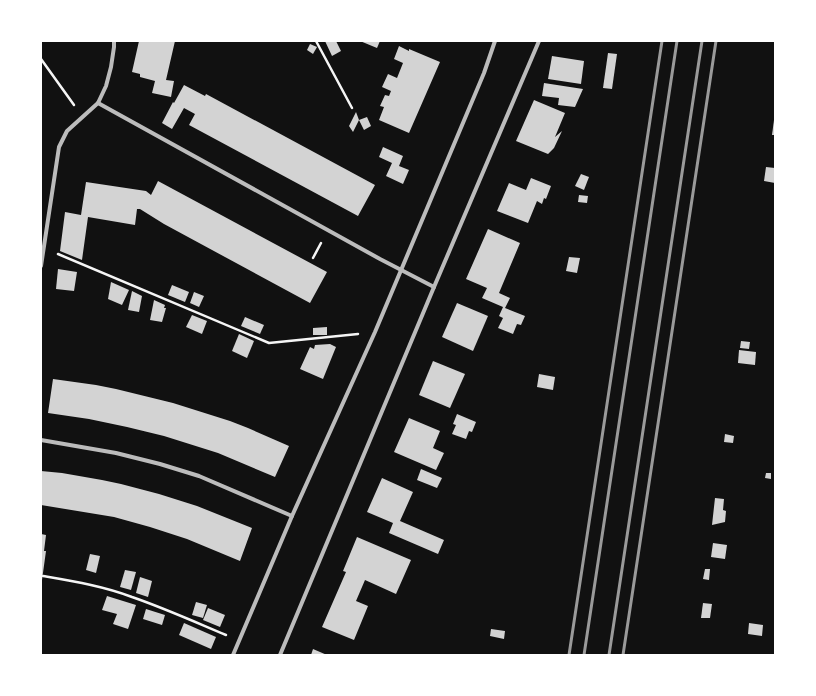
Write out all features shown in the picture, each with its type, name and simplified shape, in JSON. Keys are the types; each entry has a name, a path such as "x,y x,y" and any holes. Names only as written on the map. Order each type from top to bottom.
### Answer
{"street":[{"path":"41,266 59,147 67,131 98,103 106,86 111,67 114,41"},
{"path":"234,655 292,516 375,332 484,73 495,41"},
{"path":"280,655 434,287 540,41"},
{"path":"98,103 434,287"},
{"path":"41,440 116,453 160,464 199,476 292,516"}],"path":[{"path":"316,41 352,108"},
{"path":"41,59 82,117"},
{"path":"43,248 269,343 375,332"},
{"path":"42,576 85,584 131,596 176,613 239,640"}],"building":[{"path":"139,41 175,41 166,80 174,81 171,97 152,93 155,81 140,77 140,74 132,72"},
{"path":"325,41 336,41 341,51 332,56"},
{"path":"360,41 380,41 377,48"},
{"path":"310,44 317,47 313,54 307,50"},
{"path":"399,46 440,62 409,133 379,120 384,107 380,106 385,95 389,96 391,91 382,87 388,74 397,78 403,63 394,59"},
{"path":"608,53 617,54 612,89 603,88"},
{"path":"552,56 584,61 581,84 548,79"},
{"path":"544,83 583,89 575,107 558,105 559,98 542,96"},
{"path":"184,85 205,96 206,94 375,185 358,216 189,125 195,114 184,108 172,129 162,123"},
{"path":"534,100 565,113 555,137 562,131 554,148 548,154 516,141"},
{"path":"356,112 359,120 353,132 349,126"},
{"path":"367,117 371,126 364,130 359,120"},
{"path":"774,120 775,135 772,135"},
{"path":"383,147 403,156 399,166 409,170 403,184 386,176 392,163 379,157"},
{"path":"766,167 775,168 775,183 764,181"},
{"path":"581,174 589,177 584,190 575,186"},
{"path":"531,178 551,186 546,199 544,198 542,204 537,201 528,223 497,211 509,183 526,190"},
{"path":"158,181 327,272 310,303 164,224 140,209 137,209 135,225 88,217 82,260 60,251 65,212 81,215 86,182 146,191 151,195"},
{"path":"579,195 588,196 587,203 578,202"},
{"path":"488,229 520,243 499,293 510,298 505,308 525,316 521,325 517,324 513,334 498,328 503,318 499,316 503,307 482,298 487,288 466,279"},
{"path":"569,257 580,258 577,273 566,271"},
{"path":"58,269 77,272 74,291 56,289"},
{"path":"111,282 129,290 122,305 108,299"},
{"path":"172,285 189,292 185,302 168,295"},
{"path":"132,291 142,296 139,312 128,310"},
{"path":"194,292 204,296 199,307 190,303"},
{"path":"154,300 165,305 164,308 166,308 162,322 150,320"},
{"path":"457,303 488,316 473,351 442,337"},
{"path":"192,315 207,321 202,334 186,327"},
{"path":"245,317 264,325 260,334 241,326"},
{"path":"327,327 327,335 313,335 313,328"},
{"path":"239,334 254,341 247,358 232,351"},
{"path":"741,341 750,342 749,349 740,348"},
{"path":"330,344 336,347 323,379 300,369 310,347 314,349 315,345"},
{"path":"739,350 756,352 755,365 738,363"},
{"path":"433,361 465,374 450,408 419,395"},
{"path":"539,374 555,377 553,390 537,387"},
{"path":"53,379 116,389 173,403 230,421 289,446 275,477 218,453 164,436 89,419 48,413"},
{"path":"457,414 476,422 472,432 469,431 466,439 452,434 456,425 453,424"},
{"path":"409,418 440,431 433,448 444,453 436,470 394,452"},
{"path":"725,434 734,436 733,443 724,442"},
{"path":"421,469 442,478 437,488 417,480"},
{"path":"41,471 102,480 159,494 197,506 252,528 240,561 187,539 150,527 114,517 41,505"},
{"path":"766,473 771,473 771,479 765,478"},
{"path":"382,478 413,492 400,521 444,540 438,554 389,533 393,523 367,512"},
{"path":"715,498 724,499 723,510 726,511 725,522 712,525"},
{"path":"41,534 46,535 44,551 46,551 42,580 41,580"},
{"path":"357,537 411,560 396,594 365,580 356,601 368,606 354,640 322,627 346,572 343,571"},
{"path":"713,543 727,545 725,559 711,557"},
{"path":"90,554 100,556 96,573 86,570"},
{"path":"705,569 710,569 709,580 703,579"},
{"path":"125,570 136,572 131,590 120,587"},
{"path":"140,577 152,581 148,597 136,593"},
{"path":"107,596 136,605 128,629 113,624 117,614 102,610"},
{"path":"196,602 207,605 203,618 192,615"},
{"path":"703,603 712,604 710,618 701,618"},
{"path":"208,608 225,615 220,627 203,620"},
{"path":"146,609 165,615 162,625 143,619"},
{"path":"184,623 216,637 211,649 179,635"},
{"path":"749,623 763,625 762,636 748,634"},
{"path":"491,629 505,631 504,639 490,636"},
{"path":"313,649 327,655 311,655"}],"railway":[{"path":"569,655 662,41"},
{"path":"584,655 677,41"},
{"path":"609,655 702,41"},
{"path":"623,655 716,41"}]}
